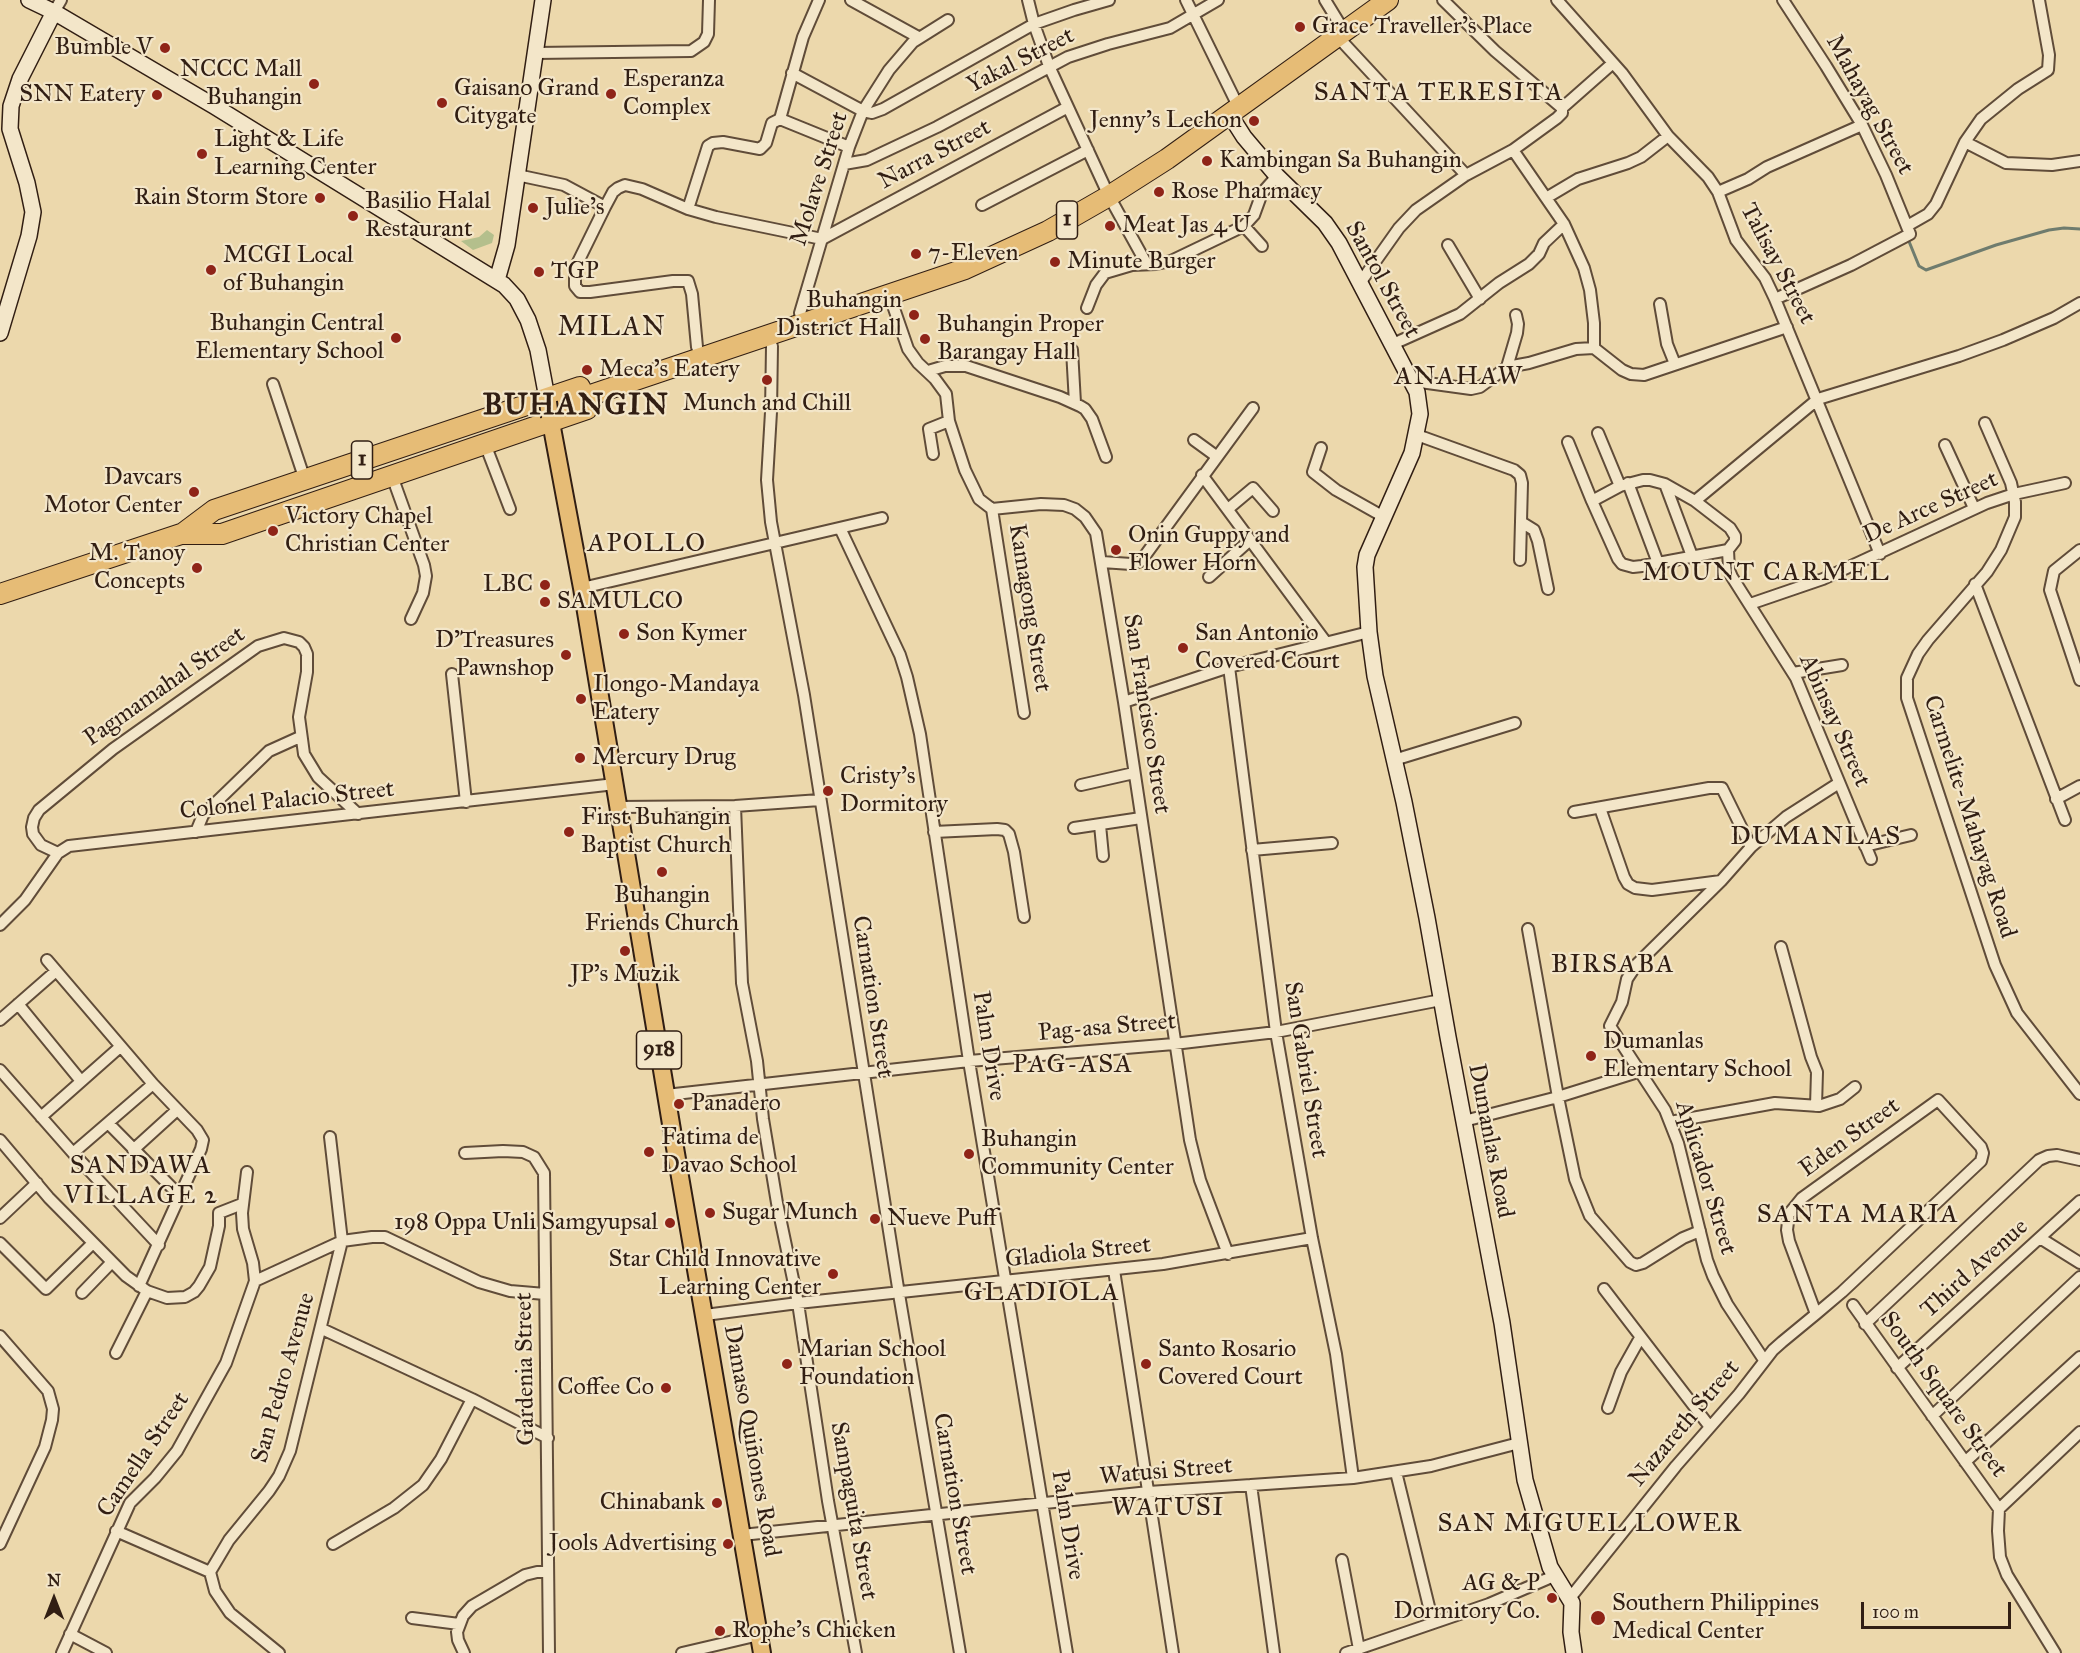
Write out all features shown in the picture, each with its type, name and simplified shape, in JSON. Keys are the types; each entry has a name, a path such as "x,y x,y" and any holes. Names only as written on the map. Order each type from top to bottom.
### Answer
{"highway":[{"name":"1","path":"0,594 975,264 1048,231 1175,154 1388,0"},
{"name":"1","path":"182,534 222,534 485,444 549,410 698,347 824,304 869,301"},
{"name":"1","path":"182,534 214,510 305,480 772,346 831,326 869,301"}],"main road":[{"path":"29,0 57,6 214,106 497,280 517,299 528,320 538,350 549,410"},
{"path":"497,280 507,245 543,0"},
{"path":"0,333 29,236 33,212 27,183 10,129 10,106 20,79 57,6"},
{"name":"Santol Street","path":"1234,112 1244,137 1277,176 1325,223 1340,243 1413,381 1420,404 1417,435 1406,468 1371,544 1365,567 1369,632"},
{"name":"Damaso Quiñones Road","path":"549,410 582,588 762,1653"},
{"name":"Dumanlas Road","path":"1369,632 1375,676 1425,908 1502,1323 1525,1480 1554,1576 1570,1598"},
{"path":"1570,1598 1574,1653"}],"street":[{"path":"536,53 691,51 704,42 708,34 709,0"},
{"path":"780,119 803,37 819,0"},
{"path":"851,0 918,37"},
{"path":"1028,0 1049,66 1109,196 1146,263"},
{"path":"792,73 863,111 872,113 1034,24 1109,0"},
{"path":"1186,0 1234,112"},
{"name":"Yakal Street","path":"844,164 867,160 991,99 1049,66 1088,49 1170,28 1218,0"},
{"path":"1325,0 1341,34 1466,175"},
{"path":"1443,0 1495,51 1562,108"},
{"name":"Talisay Street","path":"1557,0 1613,63 1668,136 1708,177 1718,192 1736,240 1765,278 1775,299 1880,554"},
{"path":"1775,299 1851,265 1909,230 1928,214 1936,204 1965,142 1981,118 2018,89 2048,70 2049,55 2039,0"},
{"name":"Mahayag Street","path":"1786,1 1862,125 1909,230"},
{"name":"Molave Street","path":"800,313 849,147 863,111 889,70 918,37 948,20"},
{"path":"1360,283 1407,219 1466,175 1513,150 1557,118 1562,113 1562,108 1613,63"},
{"name":"Narra Street","path":"822,239 1068,107"},
{"path":"688,209 708,146 713,143 723,142 760,149 766,143 772,123 780,119 849,147"},
{"path":"1718,192 1767,166 1862,125"},
{"path":"1546,198 1578,178 1641,157 1668,136"},
{"path":"1965,142 2006,163 2052,165 2080,161"},
{"path":"982,205 1088,150"},
{"path":"1513,150 1564,224 1584,268 1590,290 1594,348"},
{"path":"518,175 564,185 604,207"},
{"path":"1087,308 1096,285 1105,273 1123,267 1171,261 1244,226 1254,215 1262,193 1277,176"},
{"path":"698,347 692,294 688,282 673,281 590,292 580,292 577,289 574,270 613,192 625,185 642,189 688,209 716,217 822,239"},
{"path":"1393,344 1460,314 1498,283 1529,264 1539,254 1544,243 1564,224"},
{"path":"1244,226 1262,246"},
{"path":"1448,245 1480,299"},
{"path":"889,294 908,349 946,394 950,421 971,486 979,499 992,509"},
{"path":"1695,501 1818,399 1959,356 2035,327 2080,303"},
{"path":"1660,304 1667,344 1675,364"},
{"path":"1507,367 1517,333 1516,315"},
{"path":"1413,381 1471,389 1480,387 1507,367 1576,349 1594,348 1622,370 1631,374 1644,375 1787,327"},
{"name":"Carnation Street","path":"772,346 767,480 775,544 798,659 863,1074 960,1653"},
{"path":"1072,350 1075,403"},
{"path":"928,371 945,366 966,366 1075,403 1085,409 1092,419 1106,457"},
{"path":"273,384 305,480"},
{"path":"1102,562 1131,564 1141,561 1253,408"},
{"path":"933,454 929,429 950,421"},
{"name":"Carmelite-Mahayag Road","path":"1985,423 2007,472 2014,494 2015,517 2009,535 1994,561 1918,654 1907,678 1907,698 1995,965 2017,1013 2080,1094"},
{"path":"1598,434 1624,485 1658,563"},
{"path":"1417,435 1517,471 1522,483 1520,560"},
{"path":"1194,440 1216,456"},
{"path":"1568,442 1592,501 1622,564 1633,567 1728,550"},
{"path":"485,444 510,509"},
{"path":"1945,445 1974,508"},
{"path":"1320,448 1313,472 1336,490 1384,518"},
{"path":"1202,475 1325,641"},
{"path":"392,476 426,576 423,592 411,619"},
{"path":"1592,501 1624,485 1650,480 1665,484 1692,556"},
{"name":"De Arce Street","path":"1750,604 1817,581 1880,554 1974,508 2014,494 2065,483"},
{"name":"Abinsay Street","path":"1665,484 1695,501 1733,530 1735,541 1728,550 1729,570 1793,673 1871,859"},
{"path":"1228,509 1253,488 1273,512"},
{"name":"San Francisco Street","path":"992,509 1052,504 1074,509 1092,525 1096,533 1194,1162 1228,1254"},
{"name":"Kamagong Street","path":"992,509 1024,713"},
{"path":"582,588 882,518"},
{"path":"1521,522 1533,530 1538,541 1548,589"},
{"name":"Palm Drive","path":"840,528 893,637 908,677 920,734 969,1061 1067,1653"},
{"path":"1209,577 1250,540"},
{"path":"2080,550 2054,572 2050,590 2080,680"},
{"path":"1976,584 2065,820"},
{"path":"1124,702 1229,667 1325,641 1369,632"},
{"name":"Pagmamahal Street","path":"58,853 41,845 33,834 34,818 39,810 113,749 258,646 274,639 284,638 299,642 304,647 307,654 307,672 299,717 304,754 309,766 318,777 358,814"},
{"path":"1793,673 1842,665"},
{"name":"San Gabriel Street","path":"1229,667 1276,1032 1312,1238 1336,1354 1353,1478"},
{"path":"452,674 466,802"},
{"path":"1394,760 1515,723"},
{"path":"196,832 203,814 269,751 300,736"},
{"path":"1081,784 1134,773"},
{"name":"Aplicador Street","path":"1764,1360 1718,1287 1707,1260 1670,1122 1660,1100 1610,1026 1622,1002 1627,979 1637,964 1751,847 1786,817 1839,783"},
{"name":"Colonel Palacio Street","path":"58,853 69,846 615,784"},
{"path":"2056,799 2080,786"},
{"path":"1574,812 1709,788 1722,789 1751,847"},
{"path":"619,807 735,806 820,800"},
{"name":"Sampaguita Street","path":"735,806 740,967 758,1061 763,1119 777,1203 798,1303 833,1526 856,1653"},
{"path":"1600,808 1628,884 1635,888 1652,890 1721,880"},
{"path":"1074,828 1141,818"},
{"path":"1100,825 1102,856"},
{"path":"933,832 1005,830 1009,834 1014,852 1024,917"},
{"path":"1865,846 1911,835"},
{"path":"1252,850 1332,843"},
{"path":"0,925 26,900 58,853"},
{"path":"1528,929 1575,1179 1590,1216 1630,1262 1636,1265 1700,1231"},
{"path":"1781,947 1810,1057 1817,1072 1816,1106"},
{"path":"46,960 120,1047 197,1130 203,1140 116,1353"},
{"path":"0,1020 56,971"},
{"name":"Pag-asa Street","path":"666,1095 969,1061 1174,1044 1276,1032 1441,1000"},
{"path":"18,1004 81,1081"},
{"path":"41,1117 120,1047"},
{"path":"0,1070 159,1245"},
{"path":"1464,1121 1558,1097 1641,1071"},
{"path":"73,1153 153,1084"},
{"path":"1670,1122 1775,1103 1816,1106 1840,1099 1855,1087"},
{"name":"Eden Street","path":"1816,1314 1789,1241 1787,1230 1789,1214 1802,1198 1938,1100"},
{"name":"Nazareth Street","path":"1570,1598 1739,1394 1764,1360 1981,1161 1983,1153 1981,1147 1938,1100"},
{"path":"133,1150 177,1110"},
{"path":"108,1123 179,1195"},
{"name":"San Pedro Avenue","path":"210,1572 230,1540 279,1476 290,1451 342,1241 330,1137"},
{"path":"0,1140 37,1183 112,1262 143,1288 167,1298 185,1297 194,1292 210,1267 219,1226 219,1213 242,1204"},
{"name":"Gardenia Street","path":"465,1153 503,1150 523,1152 534,1157 544,1173 549,1653"},
{"path":"1865,1324 2039,1160 2048,1155 2057,1155 2080,1160"},
{"name":"Camella Street","path":"62,1653 130,1503 156,1478 177,1451 201,1412 226,1363 255,1281 253,1263 243,1229 242,1204 247,1172"},
{"path":"0,1218 37,1183"},
{"name":"Third Avenue","path":"1897,1368 2078,1204"},
{"path":"255,1281 342,1241 385,1237 479,1282 510,1291 545,1294"},
{"name":"Gladiola Street","path":"705,1315 1114,1270 1228,1254 1312,1238"},
{"path":"2040,1238 2080,1263"},
{"path":"0,1243 46,1289 93,1243"},
{"path":"82,1293 112,1262"},
{"path":"1114,1270 1173,1653"},
{"path":"1932,1416 2080,1277"},
{"path":"1604,1289 1710,1427"},
{"name":"South Square Street","path":"1853,1305 1999,1509"},
{"path":"322,1329 548,1438"},
{"path":"0,1336 48,1391 53,1409 45,1447 0,1544"},
{"path":"1608,1408 1621,1372 1640,1338"},
{"path":"1965,1462 2080,1357"},
{"path":"333,1544 394,1508 423,1485 441,1459 472,1400"},
{"path":"2055,1653 2003,1566 1998,1531 1999,1509 2080,1432"},
{"name":"Watusi Street","path":"742,1535 1149,1492 1353,1478 1431,1466 1519,1443"},
{"path":"1396,1472 1433,1623"},
{"path":"1251,1485 1274,1653"},
{"path":"116,1531 210,1572 215,1591 230,1613 279,1653"},
{"path":"1342,1560 1359,1649"},
{"path":"464,1653 458,1640 459,1624 472,1606 531,1572 548,1572"},
{"path":"1346,1653 1489,1604 1554,1576"},
{"path":"412,1618 459,1624"},
{"path":"70,1634 106,1653"},
{"path":"682,1653 759,1635"}],"green space":[{"path":"487,230 494,235 492,243 473,250 461,241 479,237"}],"waterway":[{"path":"1908,239 1919,266 1926,270 1996,245 2049,230 2080,229"}],"tunnel":[{"path":"531,416 566,404"}],"place":[{"name":"Grace Traveller’s Place","path":"1300,27"},
{"name":"Bumble V","path":"165,48"},
{"name":"NCCC Mall Buhangin","path":"314,84"},
{"name":"Esperanza Complex","path":"611,94"},
{"name":"SNN Eatery","path":"157,95"},
{"name":"Gaisano Grand Citygate","path":"442,103"},
{"name":"Jenny's Lechon","path":"1254,121"},
{"name":"Light & Life Learning Center","path":"202,154"},
{"name":"Kambingan Sa Buhangin","path":"1207,161"},
{"name":"Rose Pharmacy","path":"1159,192"},
{"name":"Rain Storm Store","path":"320,198"},
{"name":"Julie's","path":"533,208"},
{"name":"Basilio Halal Restaurant","path":"353,216"},
{"name":"Meat Jas 4 U","path":"1110,226"},
{"name":"7-Eleven","path":"916,254"},
{"name":"Minute Burger","path":"1055,262"},
{"name":"MCGI Local of Buhangin","path":"211,270"},
{"name":"TGP","path":"539,272"},
{"name":"Buhangin District Hall","path":"914,315"},
{"name":"Buhangin Central Elementary School","path":"396,338"},
{"name":"Buhangin Proper Barangay Hall","path":"925,339"},
{"name":"Meca's Eatery","path":"587,370"},
{"name":"Munch and Chill","path":"767,380"},
{"name":"Davcars Motor Center","path":"194,492"},
{"name":"Victory Chapel Christian Center","path":"273,531"},
{"name":"Onin Guppy and Flower Horn","path":"1116,550"},
{"name":"M. Tanoy Concepts","path":"197,568"},
{"name":"LBC","path":"545,585"},
{"name":"SAMULCO","path":"545,602"},
{"name":"Son Kymer","path":"624,634"},
{"name":"San Antonio Covered Court","path":"1183,648"},
{"name":"D'Treasures Pawnshop","path":"566,655"},
{"name":"Ilongo-Mandaya Eatery","path":"581,699"},
{"name":"Mercury Drug","path":"580,758"},
{"name":"Cristy's Dormitory","path":"828,791"},
{"name":"First Buhangin Baptist Church","path":"569,832"},
{"name":"Buhangin Friends Church","path":"662,872"},
{"name":"JP's Muzik","path":"625,951"},
{"name":"Dumanlas Elementary School","path":"1591,1056"},
{"name":"Panadero","path":"679,1104"},
{"name":"Fatima de Davao School","path":"649,1152"},
{"name":"Buhangin Community Center","path":"969,1154"},
{"name":"Sugar Munch","path":"710,1213"},
{"name":"Nueve Puff","path":"875,1219"},
{"name":"198 Oppa Unli Samgyupsal","path":"670,1223"},
{"name":"Star Child Innovative Learning Center","path":"833,1274"},
{"name":"Marian School Foundation","path":"787,1364"},
{"name":"Santo Rosario Covered Court","path":"1146,1364"},
{"name":"Coffee Co","path":"666,1388"},
{"name":"Chinabank","path":"717,1503"},
{"name":"Jools Advertising","path":"728,1544"},
{"name":"AG & P Dormitory Co.","path":"1552,1598"},
{"name":"Southern Philippines Medical Center","path":"1598,1618"},
{"name":"Rophe's Chicken","path":"720,1631"}],"district":[{"name":"SANTA TERESITA","path":"1439,94"},
{"name":"MILAN","path":"612,328"},
{"name":"ANAHAW","path":"1459,378"},
{"name":"BUHANGIN","path":"576,407"},
{"name":"APOLLO","path":"647,545"},
{"name":"MOUNT CARMEL","path":"1766,574"},
{"name":"DUMANLAS","path":"1816,838"},
{"name":"BIRSABA","path":"1613,966"},
{"name":"PAG-ASA","path":"1073,1066"},
{"name":"SANDAWA VILLAGE 2","path":"141,1182"},
{"name":"SANTA MARIA","path":"1858,1216"},
{"name":"GLADIOLA","path":"1042,1294"},
{"name":"WATUSI","path":"1168,1509"},
{"name":"SAN MIGUEL LOWER","path":"1590,1525"}]}
